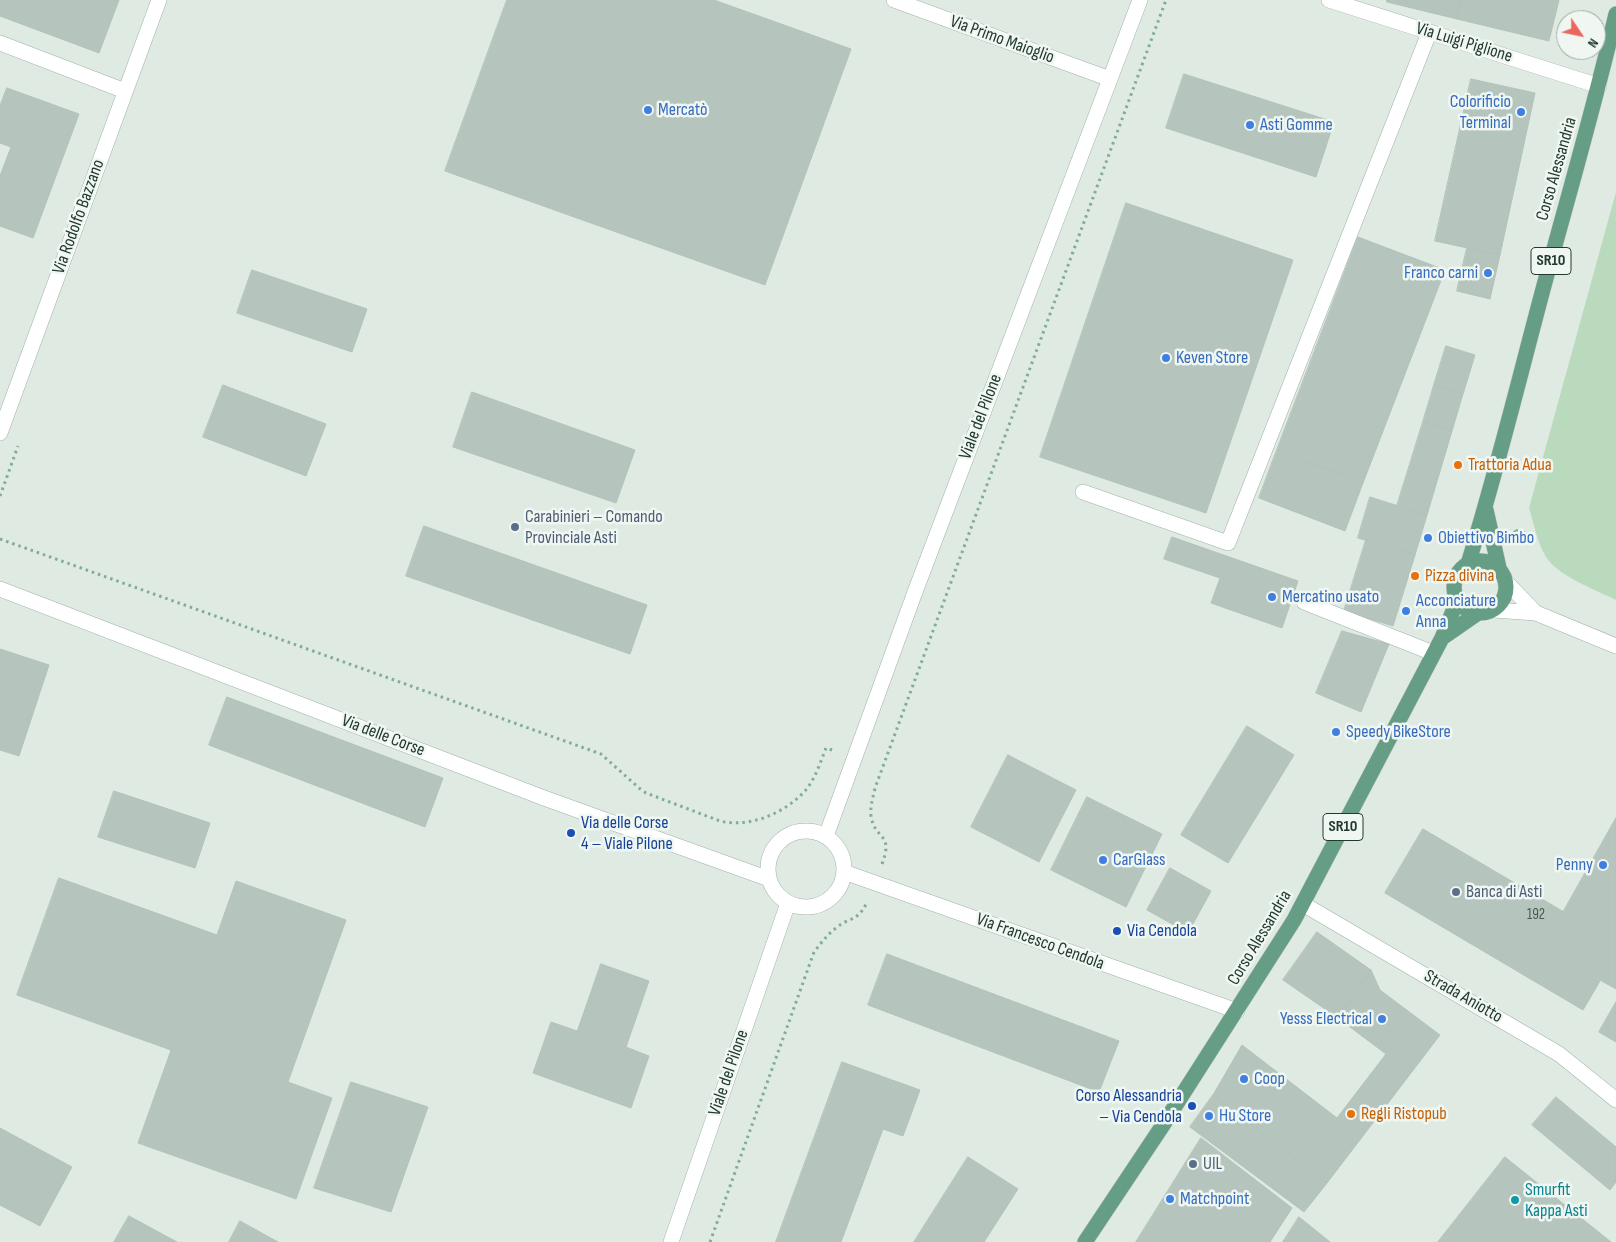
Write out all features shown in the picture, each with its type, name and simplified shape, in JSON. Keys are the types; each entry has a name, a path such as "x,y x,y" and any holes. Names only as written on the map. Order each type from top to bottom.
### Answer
{"main road":[{"name":"Corso Alessandria","path":"1085,1242 1237,1012 1303,904 1442,638 1458,600 1454,592 1456,576 1468,564 1486,508 1542,291 1599,86 1616,14"},
{"name":"Corso Alessandria","path":"1486,508 1499,568 1506,582"},
{"path":"1468,564 1476,561 1485,561 1499,568"},
{"path":"1494,610 1505,598 1506,582"},
{"path":"1458,600 1470,612 1478,614"},
{"name":"Corso Alessandria","path":"1442,638 1478,614 1494,610"}],"street":[{"name":"Via Rodolfo Bazzano","path":"0,433 159,0"},
{"name":"Via Primo Maioglio","path":"894,0 1110,79"},
{"name":"Viale del Pilone","path":"826,836 918,583 1140,0"},
{"name":"Via Luigi Piglione","path":"1329,0 1599,86"},
{"path":"1083,492 1228,543 1428,33"},
{"path":"0,43 125,91"},
{"path":"1506,582 1536,613"},
{"name":"Via delle Corse","path":"0,588 544,798 768,879"},
{"path":"1304,602 1433,653"},
{"path":"1494,610 1536,613 1616,646"},
{"path":"800,831 814,831 826,836 840,852 844,872 841,884 834,895 824,903 812,907 800,907 788,903 772,889 768,879 767,866 771,853 778,842 788,835 800,831"},
{"name":"Via Francesco Cendola","path":"844,872 1237,1012"},
{"name":"Viale del Pilone","path":"671,1242 788,903"},
{"name":"Strada Aniotto","path":"1303,904 1559,1054 1616,1100"}],"path":[{"path":"710,1242 814,952 838,926 855,919 865,906 888,850 884,838 876,830 871,811 875,788 1166,0"},
{"path":"0,539 601,754 646,793 731,823 745,823 772,814 789,804 803,792 812,780 826,748 883,768"}],"green space":[{"path":"1616,192 1616,600 1578,582 1552,564 1540,545 1529,508"}],"building":[{"path":"0,0 119,0 99,53 0,16"},
{"name":"Mercatò","path":"507,0 714,0 851,49 765,285 445,171"},
{"path":"1387,0 1461,0 1457,19 1387,2"},
{"path":"1461,0 1559,0 1549,41 1457,19"},
{"name":"Asti Gomme","path":"1184,74 1334,122 1316,177 1166,128"},
{"path":"1471,79 1535,93 1500,255 1435,241"},
{"path":"7,88 79,114 33,238 0,226 0,176 11,147 0,143 0,106"},
{"name":"Keven Store","path":"1126,203 1293,260 1206,513 1040,457"},
{"path":"1358,237 1445,270 1363,483 1277,450"},
{"path":"1467,248 1500,255 1490,299 1457,291"},
{"path":"252,270 367,309 352,352 237,313"},
{"path":"1446,346 1475,355 1463,394 1434,385"},
{"path":"223,385 326,424 306,476 203,437"},
{"path":"1434,385 1463,394 1452,431 1423,422"},
{"path":"472,392 635,450 616,503 453,447"},
{"path":"1423,422 1452,431 1427,515 1397,506"},
{"path":"1277,450 1363,483 1345,531 1259,498"},
{"path":"1370,497 1427,515 1415,555 1358,538"},
{"path":"424,526 647,605 630,654 406,576"},
{"path":"1172,537 1298,581 1282,628 1211,603 1220,578 1164,559"},
{"path":"1366,540 1415,555 1393,626 1344,611"},
{"path":"1342,631 1389,644 1361,712 1316,693"},
{"path":"0,649 49,665 19,756 0,750"},
{"path":"227,697 443,778 425,827 209,745"},
{"path":"1247,726 1294,755 1228,863 1181,835"},
{"path":"1008,755 1076,790 1039,862 971,827"},
{"path":"114,791 210,823 195,868 98,837"},
{"name":"CarGlass","path":"1087,797 1162,834 1126,907 1051,870"},
{"name":"Penny","path":"1616,818 1616,989 1543,948"},
{"path":"1423,829 1564,912 1543,948 1600,981 1583,1010 1385,893"},
{"path":"1170,868 1211,891 1188,933 1147,910"},
{"path":"59,878 217,935 236,881 346,920 288,1082 332,1098 296,1199 138,1143 171,1050 17,995"},
{"path":"1317,932 1371,970 1338,1018 1283,980"},
{"path":"887,954 1119,1041 1099,1092 868,1005"},
{"path":"601,964 649,981 626,1047 649,1056 631,1108 533,1073 551,1022 577,1031"},
{"path":"1371,970 1380,990 1440,1035 1327,1183 1213,1095 1242,1045 1337,1118 1386,1054 1338,1018"},
{"path":"1616,1002 1616,1042 1599,1032"},
{"path":"842,1062 920,1090 903,1136 883,1129 841,1242 776,1242"},
{"path":"351,1082 428,1107 391,1212 314,1188"},
{"path":"1213,1095 1327,1183 1304,1212 1190,1127"},
{"path":"1556,1097 1616,1147 1616,1182 1610,1190 1532,1125"},
{"path":"0,1128 72,1167 40,1226 0,1205"},
{"path":"1201,1138 1292,1208 1270,1242 1136,1242"},
{"path":"968,1157 1018,1189 984,1242 914,1242"},
{"name":"Smurfit Kappa Asti","path":"1505,1157 1611,1242 1438,1242"},
{"path":"129,1216 177,1242 114,1242"},
{"path":"1299,1217 1330,1242 1283,1242"},
{"path":"240,1221 278,1242 229,1242"}],"place":[{"name":"Mercatò","path":"648,110"},
{"name":"Colorificio Terminal","path":"1521,112"},
{"name":"Asti Gomme","path":"1250,125"},
{"name":"Franco carni","path":"1488,273"},
{"name":"Keven Store","path":"1166,358"},
{"name":"Trattoria Adua","path":"1458,465"},
{"name":"Carabinieri – Comando Provinciale Asti","path":"515,527"},
{"name":"Obiettivo Bimbo","path":"1428,538"},
{"name":"Pizza divina","path":"1415,576"},
{"name":"Mercatino usato","path":"1272,597"},
{"name":"Acconciature Anna","path":"1406,611"},
{"name":"Speedy BikeStore","path":"1336,732"},
{"name":"Via delle Corse 4 – Viale Pilone","path":"571,833"},
{"name":"CarGlass","path":"1103,860"},
{"name":"Penny","path":"1603,865"},
{"name":"Banca di Asti","path":"1456,892"},
{"name":"Via Cendola","path":"1117,931"},
{"name":"Yesss Electrical","path":"1382,1019"},
{"name":"Coop","path":"1244,1079"},
{"name":"Corso Alessandria – Via Cendola","path":"1192,1106"},
{"name":"Regli Ristopub","path":"1351,1114"},
{"name":"Hu Store","path":"1209,1116"},
{"name":"UIL","path":"1193,1164"},
{"name":"Matchpoint","path":"1170,1199"},
{"name":"Smurfit Kappa Asti","path":"1515,1200"}]}
